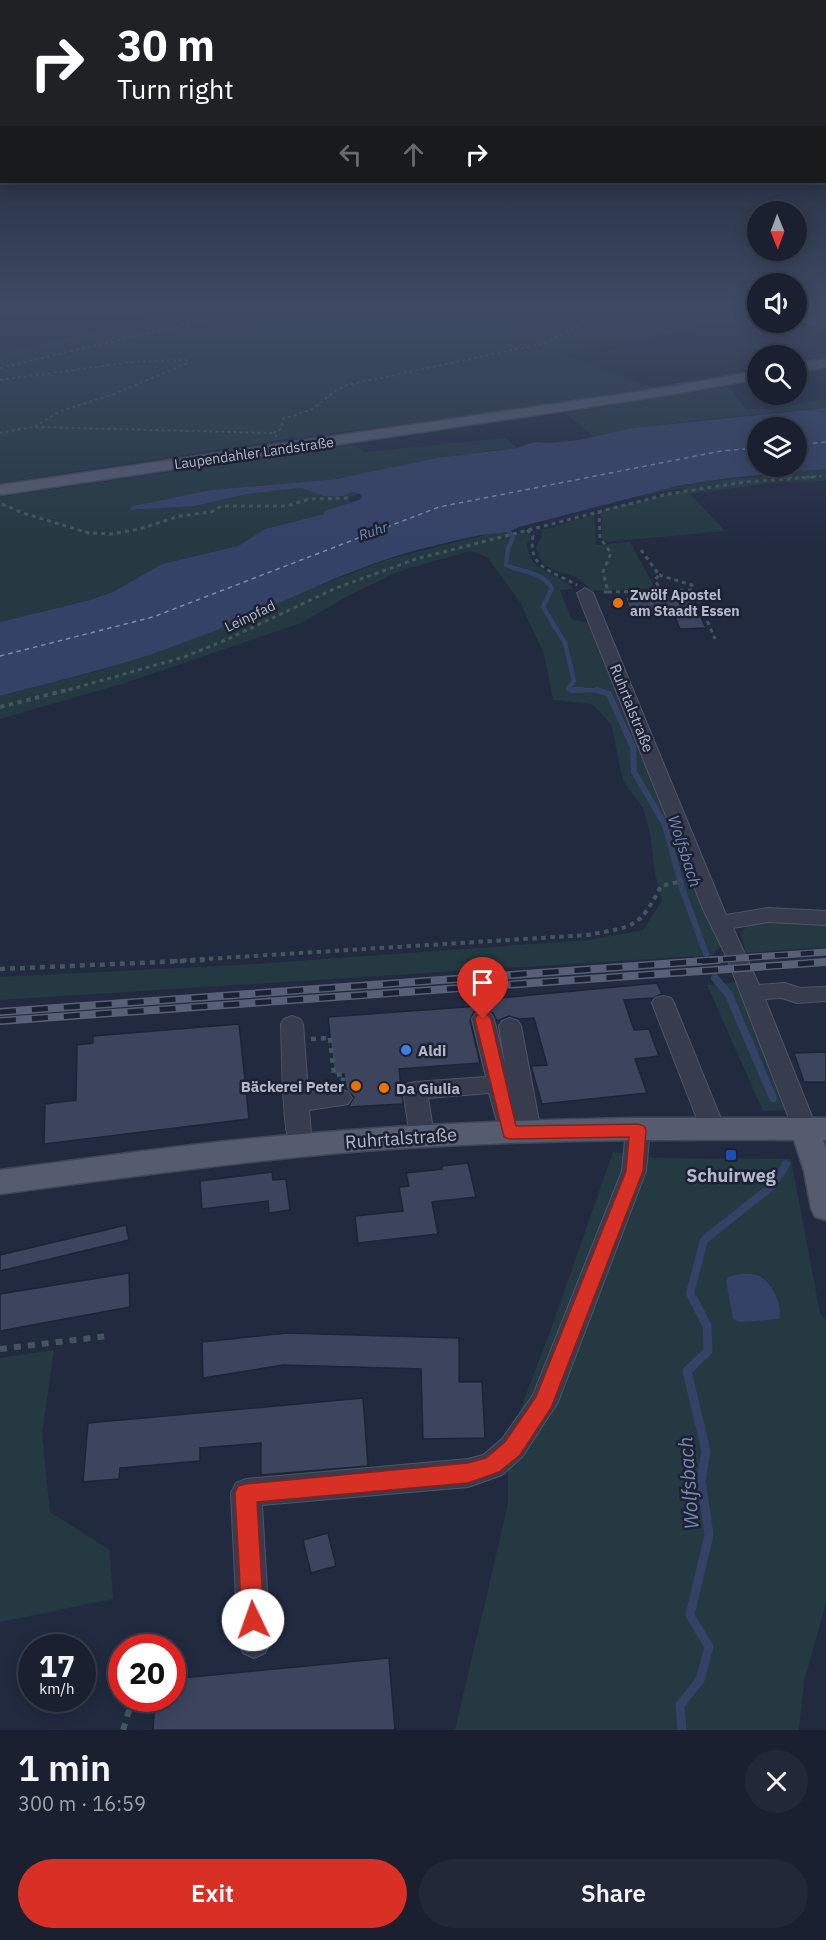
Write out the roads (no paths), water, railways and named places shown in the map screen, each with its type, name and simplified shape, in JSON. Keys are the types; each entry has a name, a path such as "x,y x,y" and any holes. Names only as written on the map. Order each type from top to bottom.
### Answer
{"main road":[{"name":"Laupendahler Landstraße","path":"0,490 669,389"},
{"name":"Ruhrtalstraße","path":"0,1182 300,1145 422,1136 519,1132 816,1129"},
{"path":"816,1129 819,1171 826,1208"}],"street":[{"name":"Ruhrtalstraße","path":"585,593 713,909 816,1129"},
{"path":"721,923 768,915 826,918"},
{"path":"752,993 785,990 797,996 826,994"},
{"path":"663,1003 713,1129"},
{"path":"483,1019 499,1084 519,1132"},
{"path":"292,1024 300,1145"},
{"path":"510,1026 519,1132"},
{"path":"422,1136 415,1090 499,1084"},
{"path":"297,1103 342,1092"},
{"path":"254,1642 246,1493 468,1473 492,1465 512,1448 544,1402 553,1380 634,1171 638,1130"}],"water":[{"name":"Ruhr","path":"826,408 826,469 807,471 807,417 747,417 747,476 677,486 510,531 480,535 410,552 361,569 232,624 158,652 0,696 0,622 90,600 113,592 162,564 238,546 265,529 324,514 324,511 362,497 359,493 351,492 343,496 323,496 301,488 247,494 195,506 130,510 132,506 211,490 337,479 437,458 517,448 535,442 579,440 633,428"},
{"path":"739,1274 757,1275 768,1283 778,1301 779,1319 740,1322 733,1319 726,1281 728,1277"}],"waterway":[{"path":"650,390 657,389"},
{"name":"Wolfsbach","path":"505,525 513,538 508,548 506,565 537,575 548,582 552,588 543,607 565,643 574,681 568,689 576,690"},
{"name":"Wolfsbach","path":"576,690 602,692"},
{"name":"Wolfsbach","path":"597,690 609,694 633,747 634,772 665,825 683,891 706,954"},
{"name":"Wolfsbach","path":"715,978 729,995 773,1098"},
{"name":"Wolfsbach","path":"694,1302 690,1293 704,1240 772,1186 786,1164"},
{"name":"Wolfsbach","path":"682,1730 680,1705 700,1680 709,1647 690,1615 709,1535 701,1481 706,1451 687,1371 708,1351 707,1326 694,1300"}],"railway":[{"path":"697,961 826,952"},
{"path":"0,1012 718,960"},
{"path":"0,1021 826,962"}],"place":[{"name":"Zwölf Apostel am Staadt Essen","path":"618,603"},
{"name":"Aldi","path":"406,1050"},
{"name":"Bäckerei Peter","path":"356,1086"},
{"name":"Da Giulia","path":"384,1088"},
{"name":"Schuirweg","path":"731,1155"}]}
